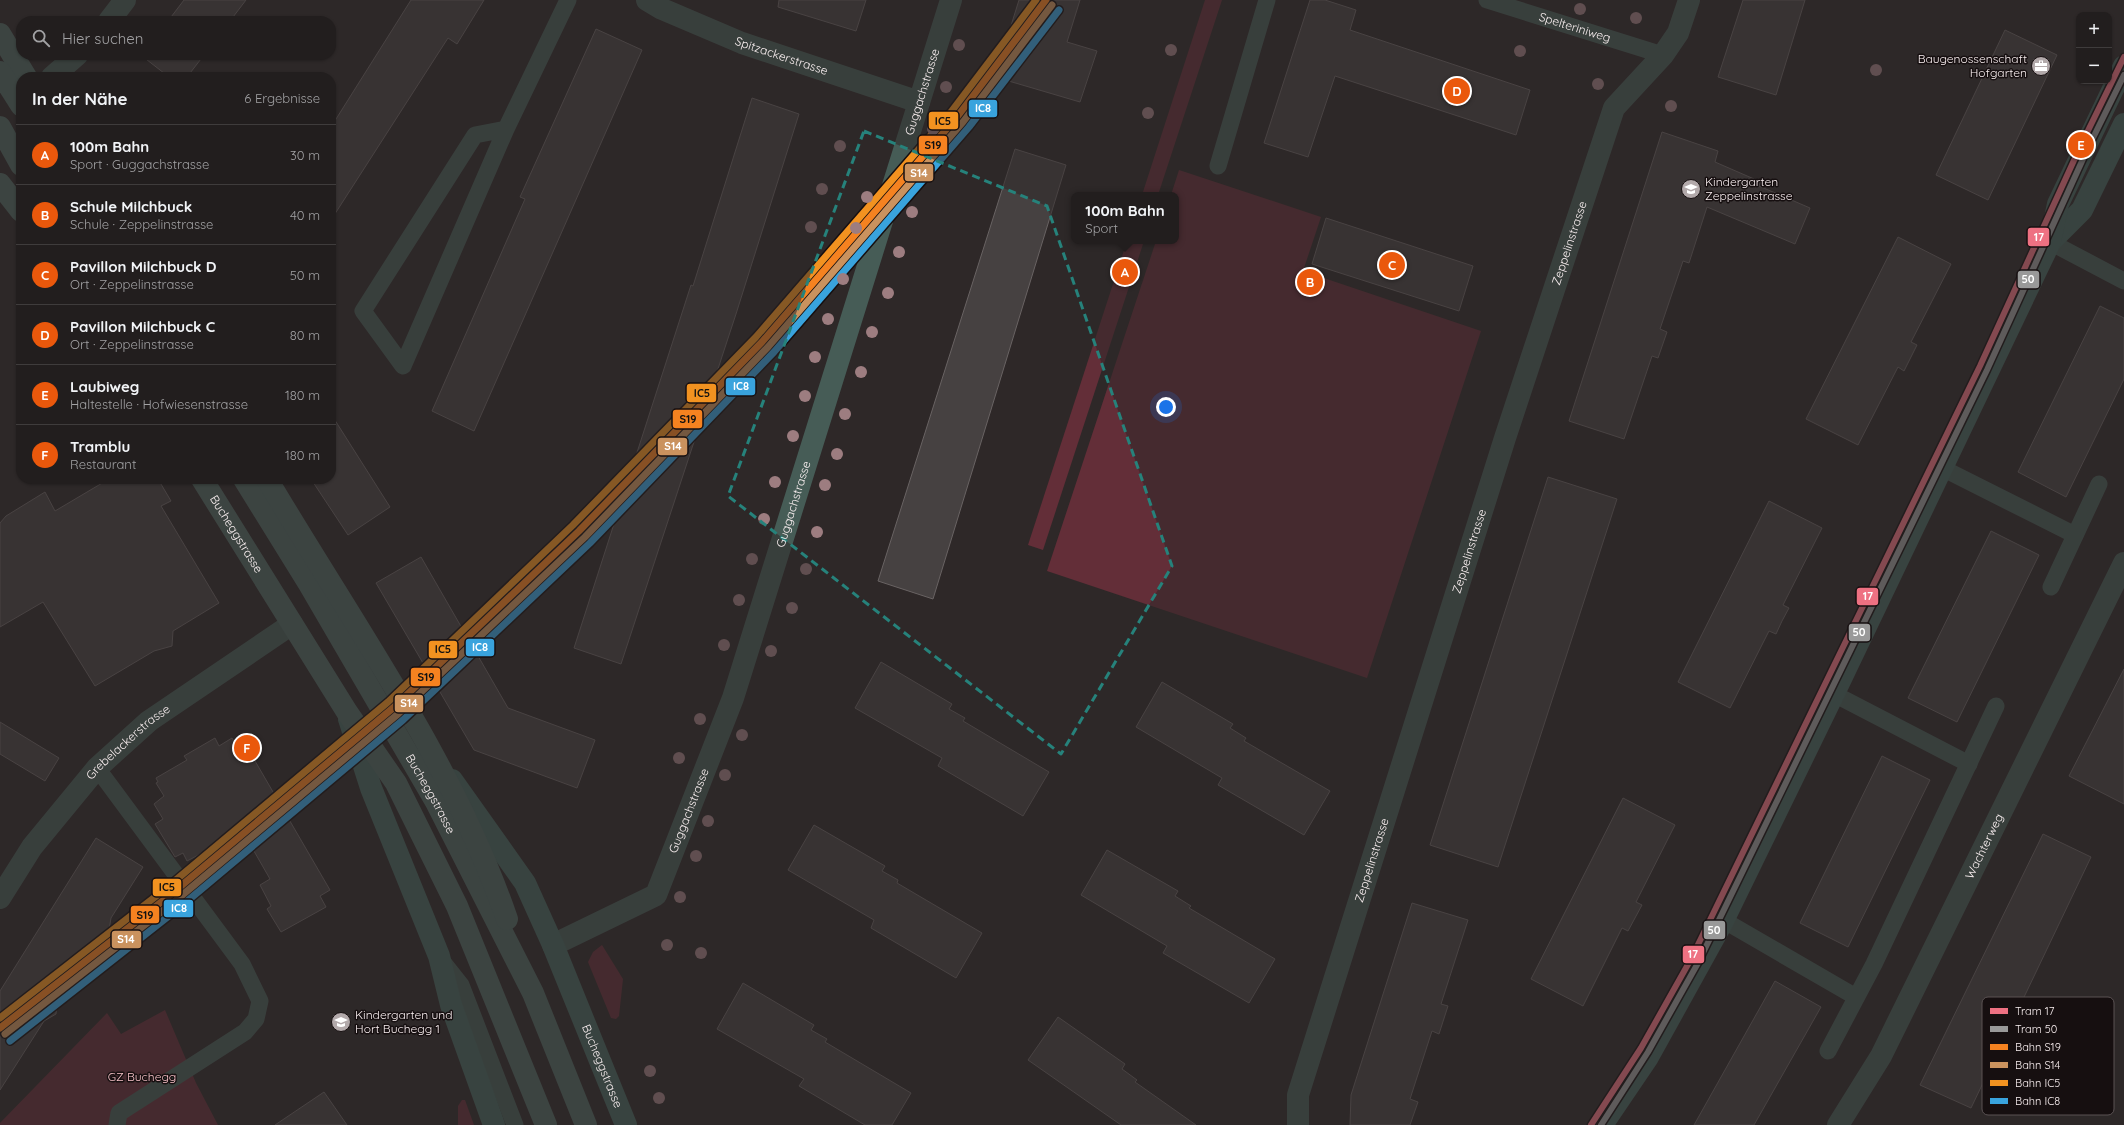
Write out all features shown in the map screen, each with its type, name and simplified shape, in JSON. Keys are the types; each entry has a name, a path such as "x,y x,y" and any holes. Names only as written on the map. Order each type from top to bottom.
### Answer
{"main road":[{"path":"0,34 23,72"},
{"path":"0,72 16,98"},
{"path":"0,127 16,156"},
{"path":"0,184 16,205"},
{"name":"Bucheggstrasse","path":"205,484 347,712 396,783 457,906 546,1125"},
{"name":"Bucheggstrasse","path":"247,484 309,584 436,802 533,993 586,1125"},
{"path":"271,484 374,652 436,758 493,879 533,993"}],"street":[{"path":"113,16 125,0"},
{"name":"Spitzackerstrasse","path":"647,0 662,9 742,43 919,102"},
{"name":"Guggachstrasse","path":"553,945 656,895 733,698 951,0"},
{"name":"Zeppelinstrasse","path":"1298,1125 1298,1095 1505,438 1614,108 1663,55 1678,33 1688,0"},
{"path":"58,72 71,60"},
{"path":"1604,1124 1648,1056 1723,920 1834,694 2050,242 2058,204 2124,66"},
{"path":"2050,242 2082,210 2124,124"},
{"name":"Wachterweg","path":"1838,1125 1881,1056 2124,563"},
{"name":"Grebelackerstrasse","path":"0,898 32,847 97,768 149,722 292,624"},
{"name":"Bucheggstrasse","path":"347,712 371,788 438,956 451,1005 494,1125"},
{"name":"Bucheggstrasse","path":"436,758 468,799 525,883 553,945 626,1125"}],"lane":[{"path":"506,129 475,135 363,311 403,366 506,129 568,0"},
{"path":"1218,166 1267,0"},
{"name":"Spelteriniweg","path":"1487,0 1663,55"},
{"path":"2050,242 2124,281"},
{"path":"1942,468 2075,535"},
{"path":"270,484 309,584"},
{"path":"2051,587 2098,484"},
{"path":"1834,694 1969,764"},
{"path":"1828,1051 1856,997 1996,706"},
{"path":"97,768 242,964 260,1001 256,1019 245,1032 119,1114 117,1125"},
{"path":"1723,920 1856,997"},
{"path":"438,956 461,985 515,1125"}],"highlighted area":[{"path":"864,131 1047,206 1172,566 1061,754 728,496"}],"green space":[{"path":"1205,0 1222,0 1159,192 1143,192"},
{"path":"1179,170 1321,217 1303,271 1481,331 1367,678 1047,571 1155,244 1179,244 1179,192 1172,192"},
{"path":"1126,244 1143,244 1043,550 1028,545"},
{"path":"602,945 623,979 619,1016 616,1019 611,1018 588,962 593,952"},
{"name":"GZ Buchegg","path":"165,1010 196,1083 218,1125 0,1125 0,1123 107,1013 121,1034"},
{"path":"462,1100 465,1100 474,1125 458,1125 458,1106"}],"building":[{"path":"184,0 246,0 234,16 172,16"},
{"path":"411,0 484,0 457,44 448,38 336,212 336,119"},
{"path":"779,0 866,0 856,31 778,7"},
{"path":"1019,0 1080,0 1067,42 1097,51 1080,102 995,77"},
{"path":"1310,0 1325,0 1356,10 1350,30 1530,90 1516,135 1335,76 1308,157 1264,143"},
{"path":"1743,0 1805,0 1776,95 1718,77"},
{"path":"596,29 642,50 474,431 432,411 525,199 520,197"},
{"path":"2005,30 2057,55 1988,200 1936,175"},
{"path":"147,60 200,60 191,72 163,72"},
{"path":"752,98 799,114 736,314 621,664 574,648 691,285 693,286"},
{"path":"1662,132 1718,151 1715,162 1761,182 1759,186 1810,208 1795,244 1707,207 1689,263 1683,261 1660,329 1667,332 1658,358 1652,356 1624,439 1569,421"},
{"path":"1015,149 1066,165 933,599 878,581"},
{"path":"1326,218 1473,266 1459,311 1312,264"},
{"path":"1898,237 1951,264 1911,342 1917,345 1904,371 1898,367 1858,445 1806,419"},
{"path":"2100,306 2124,318 2124,379 2066,497 2018,472"},
{"path":"336,422 390,507 348,535 314,484 336,484"},
{"path":"1548,477 1617,499 1498,867 1430,845"},
{"path":"101,484 161,484 171,501 161,506 219,603 173,631 172,646 154,651 95,686 43,602 0,627 0,523 6,516 45,492 55,511"},
{"path":"1769,501 1822,528 1783,605 1789,608 1776,634 1769,631 1730,708 1678,682"},
{"path":"1991,531 2039,555 1957,722 1908,698"},
{"path":"421,557 508,708 595,740 577,788 474,750 376,583"},
{"path":"881,662 952,704 949,709 965,718 963,721 1049,772 1023,816 938,766 942,758 855,708"},
{"path":"2124,669 2124,804 2069,776"},
{"path":"1162,682 1233,724 1230,728 1246,738 1244,741 1330,791 1304,835 1218,785 1222,778 1136,727"},
{"path":"0,722 59,758 45,781 0,754"},
{"path":"215,738 219,746 232,738 237,747 244,742 330,890 320,896 326,907 281,932 267,909 271,906 260,885 270,879 243,832 187,861 183,853 175,857 155,824 163,819 154,804 164,796 156,783 158,782 156,778 187,760 184,756"},
{"path":"1882,756 1930,780 1848,947 1800,923"},
{"path":"1623,798 1675,825 1636,902 1642,905 1628,931 1622,928 1583,1006 1531,979"},
{"path":"814,825 885,866 882,871 898,880 897,883 982,933 956,978 871,928 874,920 788,870"},
{"path":"2043,834 2091,857 2024,997 1982,997 1982,1085 1971,1108 1920,1085"},
{"path":"96,838 143,867 111,918 109,930 99,935 57,1001 56,1014 44,1021 0,1090 0,991"},
{"path":"1107,850 1178,891 1175,896 1191,906 1189,908 1275,959 1249,1003 1163,953 1167,946 1081,895"},
{"path":"1412,903 1468,920 1441,1004 1448,1006 1439,1034 1432,1031 1410,1099 1418,1102 1410,1125 1350,1125 1351,1095"},
{"path":"1775,981 1821,1007 1754,1125 1694,1125"},
{"path":"743,983 814,1025 811,1030 827,1039 825,1042 911,1093 892,1125 865,1125 799,1086 804,1079 717,1029"},
{"path":"1058,1017 1125,1064 1122,1069 1137,1080 1135,1082 1196,1125 1121,1125 1028,1060"},
{"path":"324,1092 347,1125 275,1125"}],"tram line":[{"name":"17","path":"1591,1125 1641,1048 1691,959 1980,366 2081,145 2124,57"},
{"name":"50","path":"1601,1125 1648,1052 1698,963 1987,370 2088,148 2124,75"}],"rail line":[{"name":"IC5","path":"0,1018 164,890 388,702 573,525 756,337 951,112 1036,0"},
{"name":"S19","path":"0,1028 169,896 393,708 579,531 762,342 957,117 1046,0"},
{"name":"S14","path":"5,1034 174,902 398,714 585,537 768,347 963,122 1052,5"},
{"name":"IC8","path":"10,1041 179,908 403,720 590,543 774,352 969,127 1059,10"}],"place":[{"name":"Baugenossenschaft Hofgarten","path":"2041,66"},
{"name":"Pavillon Milchbuck C","path":"1457,91"},
{"name":"Laubiweg","path":"2081,145"},
{"name":"Kindergarten Zeppelinstrasse","path":"1691,189"},
{"name":"Pavillon Milchbuck D","path":"1392,265"},
{"name":"100m Bahn","path":"1125,272"},
{"name":"Schule Milchbuck","path":"1310,282"},
{"name":"Tramblu","path":"247,748"},
{"name":"Kindergarten und Hort Buchegg 1","path":"341,1022"}]}
